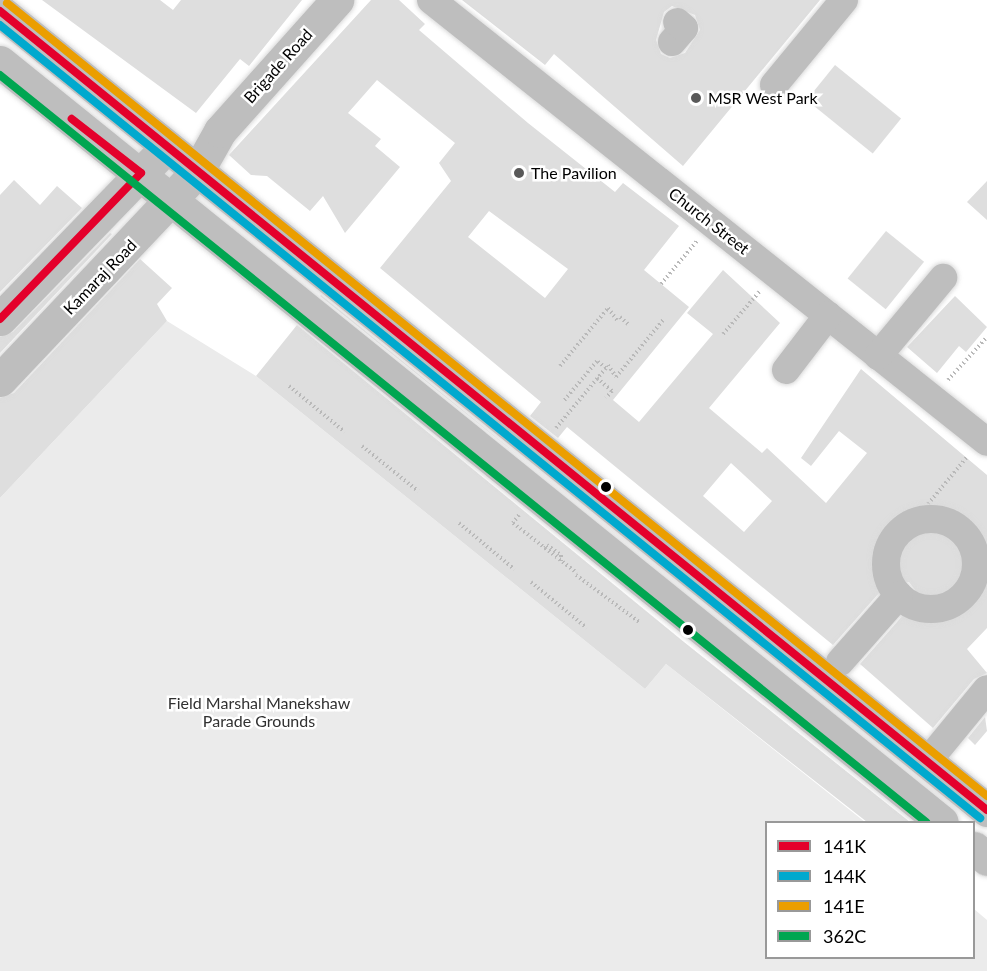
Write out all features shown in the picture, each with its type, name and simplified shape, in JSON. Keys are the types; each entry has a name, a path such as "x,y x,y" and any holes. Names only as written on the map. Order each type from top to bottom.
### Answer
{"main road":[{"name":"Brigade Road","path":"197,172 220,132 337,0"},
{"path":"0,12 987,810"},
{"path":"0,62 141,173 941,821"},
{"path":"0,319 167,147 220,132"},
{"name":"Kamaraj Road","path":"0,380 197,172"},
{"path":"975,849 987,859"}],"street":[{"name":"Church Street","path":"431,0 985,440"},
{"path":"774,85 844,0"},
{"path":"878,356 943,278"},
{"path":"786,370 828,315"},
{"path":"925,520 958,528 981,566 966,592 943,607 915,606 899,595 886,572 885,556 901,529 925,520"},
{"path":"840,662 899,595"},
{"path":"927,762 987,689"}],"path":[{"path":"661,284 697,241"},
{"path":"723,334 775,274"},
{"path":"560,366 608,308 618,319 628,324"},
{"path":"563,402 597,361 607,367 616,377 663,320"},
{"path":"931,399 987,337"},
{"path":"554,431 607,367"},
{"path":"597,378 612,391 606,398"},
{"path":"289,386 345,432"},
{"path":"925,520 928,504 985,440"},
{"path":"362,446 418,491"},
{"path":"524,509 513,523 639,622"},
{"path":"459,523 514,569"},
{"path":"531,582 587,628"}],"green space":[{"name":"Field Marshal Manekshaw Parade Grounds","path":"167,321 256,376 645,689 666,664 864,821 765,821 765,959 975,959 975,910 987,920 987,971 0,971 0,498"}],"building":[{"path":"42,0 160,0 173,10 181,0 302,0 249,66 240,59 196,113"},
{"path":"371,0 399,0 425,24 419,30 528,123 615,192 623,183 679,226 644,270 689,307 613,400 639,422 713,334 687,313 723,270 780,323 709,408 762,453 767,448 826,503 867,453 839,431 811,466 801,458 861,369 987,475 987,628 967,649 987,673 974,679 933,728 860,664 912,605 915,590 909,582 887,584 833,645 567,427 558,438 530,416 541,402 380,268 451,181 439,163 455,143 377,80 348,113 381,139 375,146 400,167 345,233 323,196 310,211 267,176 251,175 229,155","holes":["489,211 568,269 545,298 468,237","731,463 772,501 744,532 703,496"]},
{"path":"462,0 820,0 683,166 554,54 545,65","holes":["672,6 695,15 700,30 685,53 670,58 661,54 656,40 664,12"]},
{"path":"835,65 901,118 873,153 807,100"},
{"path":"14,180 40,205 57,186 82,208 0,292 0,195"},
{"path":"987,181 987,220 967,202"},
{"path":"886,231 924,262 886,309 848,278"},
{"path":"110,233 112,234 0,353 0,337 13,332"},
{"path":"140,259 172,288 157,304 167,321 0,498 0,398 14,393"},
{"path":"320,296 534,468 710,610"},
{"path":"955,296 987,327 966,352 959,346 937,373 907,347"},
{"path":"297,325 684,642 909,821 866,821 666,664 645,689 256,376"},
{"path":"985,717 987,731 975,745 968,738"}],"transit line":[{"name":"141E","path":"7,3 987,796"},
{"name":"141K","path":"0,11 987,810"},
{"name":"144K","path":"0,25 980,818"},
{"name":"362C","path":"0,75 925,821"},
{"name":"141K","path":"0,319 141,173 72,119"}],"place":[{"name":"MSR West Park","path":"696,98"},
{"name":"The Pavilion","path":"519,173"}]}
